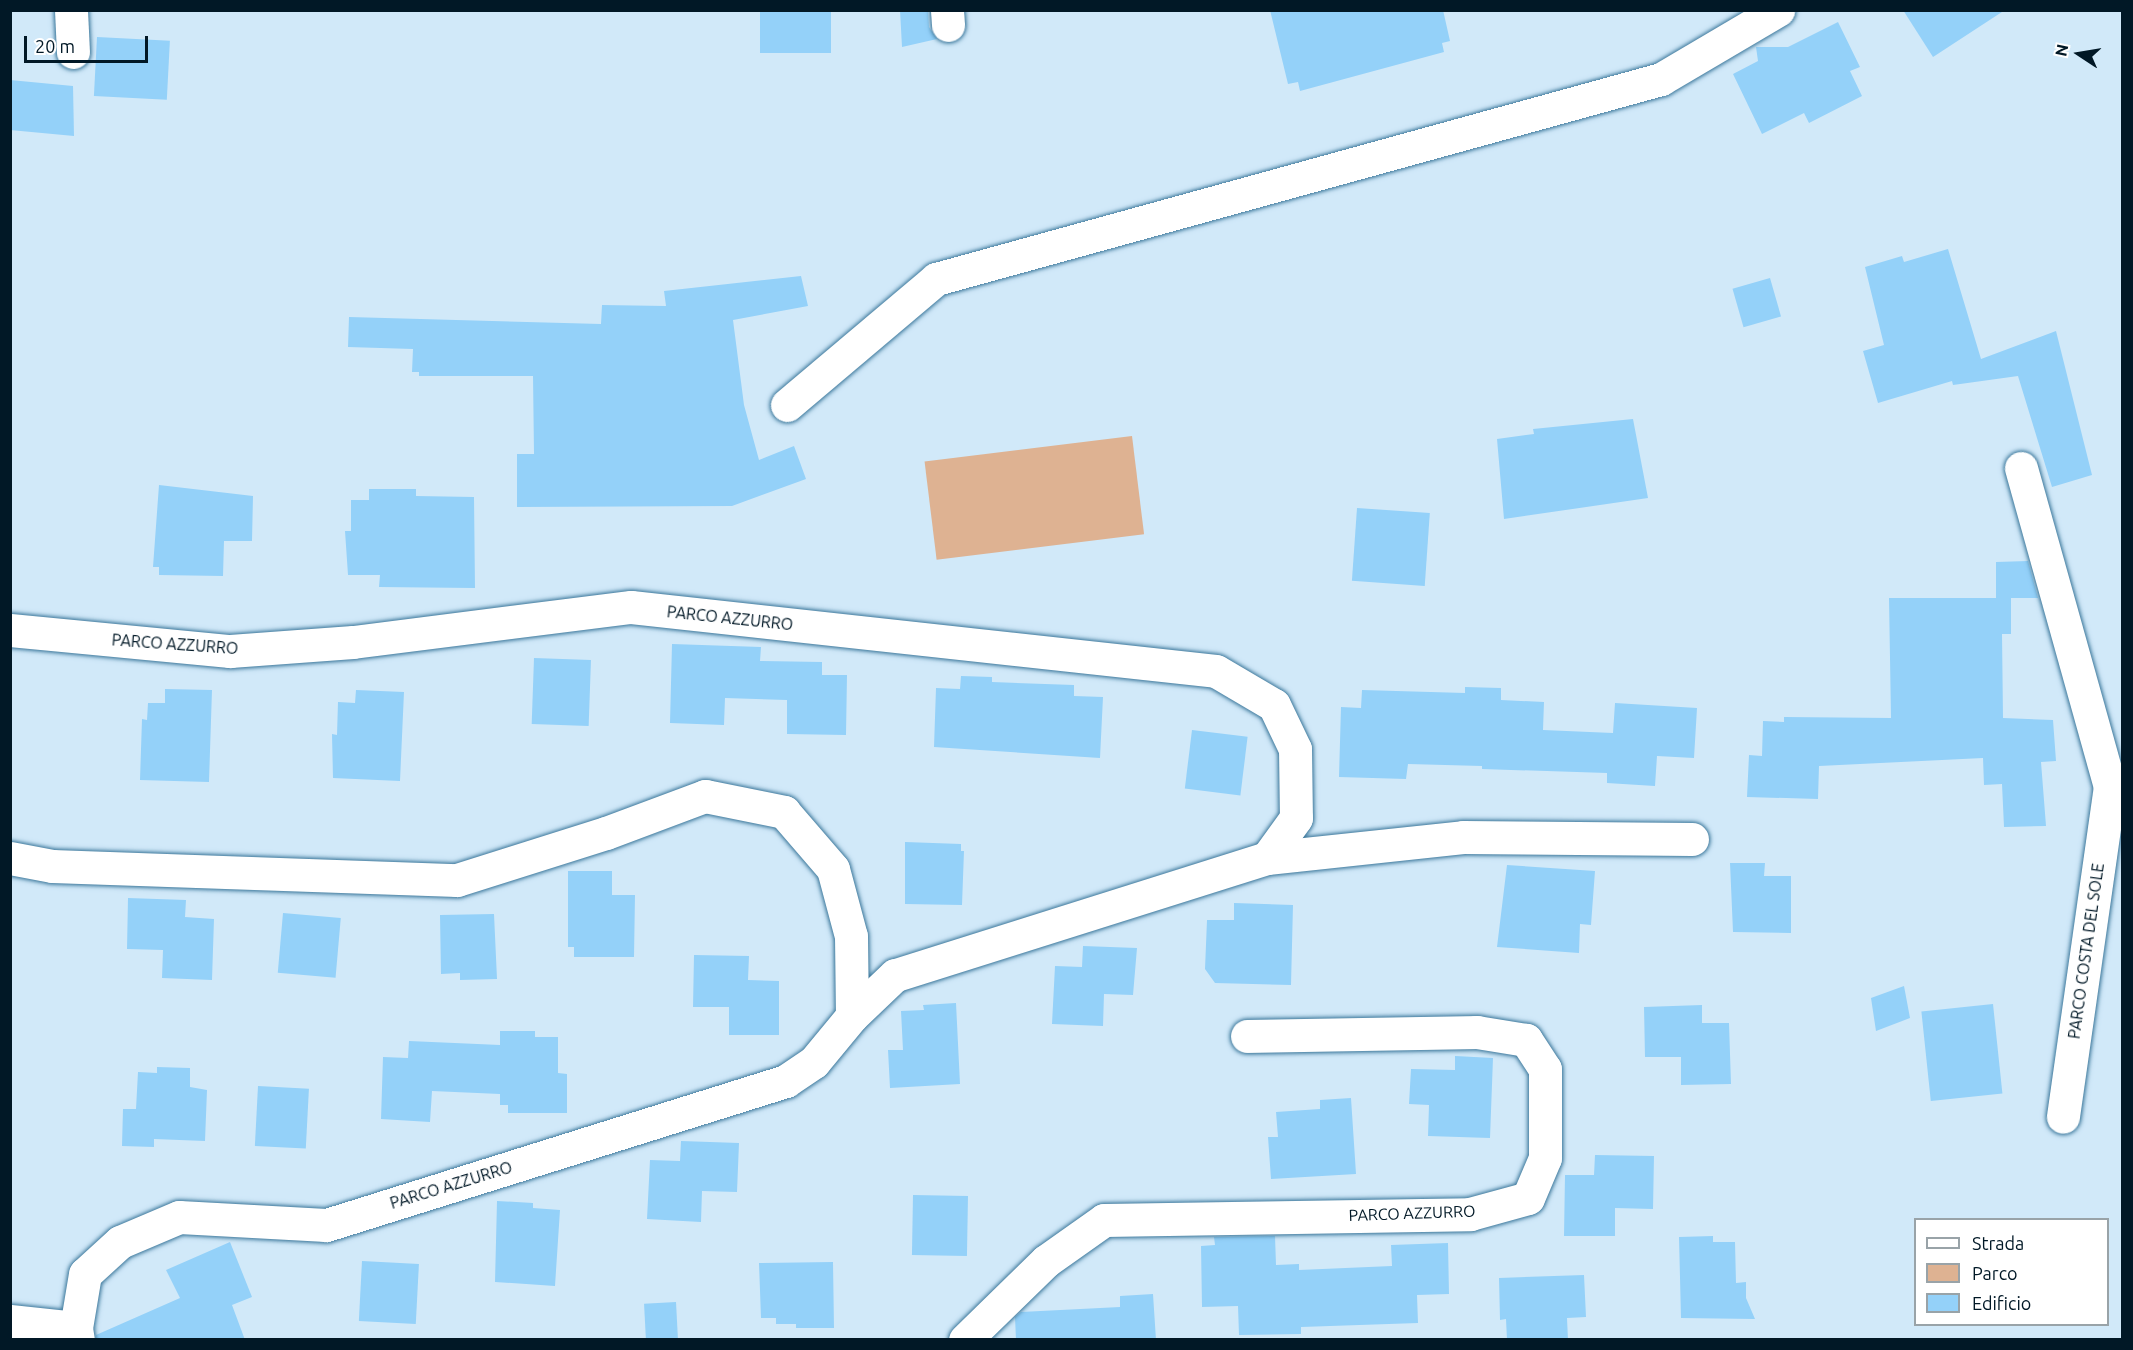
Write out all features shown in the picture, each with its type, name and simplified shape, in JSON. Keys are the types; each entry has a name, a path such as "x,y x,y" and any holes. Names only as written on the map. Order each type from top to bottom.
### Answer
{"street":[{"path":"71,10 74,52"},
{"path":"787,405 936,279 1661,79 1778,10"},
{"name":"PARCO COSTA DEL SOLE","path":"2021,468 2116,785 2063,1117"},
{"name":"PARCO AZZURRO","path":"10,630 230,651 354,642 631,607 1216,671 1274,705 1295,748 1296,818 1268,858"},
{"path":"10,858 52,866 457,880 606,833 705,796 784,812 833,868 851,936 852,1016"},
{"name":"PARCO AZZURRO","path":"10,1321 77,1334 85,1274 120,1242 179,1218 326,1225 786,1080 814,1062 852,1016 895,975 1268,858 1463,837 1692,839"},
{"name":"PARCO AZZURRO","path":"965,1340 1046,1261 1104,1220 1470,1214 1528,1198 1545,1158 1545,1069 1526,1040 1477,1032 1247,1036"}],"green space":[{"path":"1132,436 1144,534 937,560 925,461"}],"building":[{"path":"760,10 831,10 831,53 760,53"},
{"path":"900,10 928,10 929,27 937,39 902,47"},
{"path":"1270,10 1443,10 1450,41 1442,43 1444,52 1300,91 1298,82 1288,84"},
{"path":"1903,10 2005,10 1933,57"},
{"path":"1838,22 1860,67 1850,71 1862,96 1809,123 1804,113 1762,134 1733,74 1758,61 1756,47 1788,47"},
{"path":"97,37 170,41 167,100 94,96"},
{"path":"10,80 73,86 74,136 10,130"},
{"path":"1948,249 1981,359 2056,331 2092,475 2052,487 2018,376 1953,385 1952,381 1878,403 1863,351 1884,345 1865,267 1902,256 1904,262"},
{"path":"801,276 808,306 733,320 744,405 759,460 794,446 806,479 732,506 517,507 517,454 534,454 533,376 419,376 419,372 412,372 413,349 348,347 349,317 601,324 602,305 666,306 664,291"},
{"path":"1770,278 1781,316 1744,327 1733,289"},
{"path":"1633,419 1648,498 1504,519 1497,439 1534,434 1533,429"},
{"path":"159,485 253,496 252,541 224,541 223,576 159,575 159,567 153,567"},
{"path":"369,489 416,489 416,496 474,497 475,588 379,587 380,575 348,575 345,531 351,531 351,500 369,500"},
{"path":"1357,508 1430,513 1425,586 1352,581"},
{"path":"2028,561 2038,598 2011,598 2011,634 2002,634 2003,718 2053,720 2056,761 2041,762 2046,826 2004,827 2002,784 1984,785 1983,758 1819,766 1818,799 1747,797 1749,755 1762,756 1763,721 1784,722 1784,717 1891,718 1889,598 1996,598 1996,562"},
{"path":"672,644 761,647 760,661 822,662 822,675 847,675 846,735 787,734 787,700 725,698 724,725 670,723"},
{"path":"534,658 591,660 589,726 532,724"},
{"path":"961,676 992,677 992,682 1074,685 1074,696 1103,697 1100,758 934,747 936,688 960,689"},
{"path":"1465,687 1501,688 1501,700 1544,702 1543,730 1613,733 1615,703 1697,708 1694,758 1657,756 1655,786 1607,783 1607,773 1482,769 1482,766 1408,764 1406,779 1339,777 1341,707 1361,708 1362,690 1465,693"},
{"path":"165,689 212,690 209,782 140,780 142,719 147,720 148,703 165,703"},
{"path":"356,690 404,692 400,781 333,778 332,734 337,735 338,702 355,703"},
{"path":"1192,730 1248,737 1240,795 1185,789"},
{"path":"905,842 961,844 961,851 964,851 962,905 905,904"},
{"path":"1730,863 1765,863 1764,876 1791,876 1791,933 1733,932"},
{"path":"1507,865 1595,871 1591,925 1580,924 1579,953 1497,947"},
{"path":"568,871 612,871 612,895 635,895 634,957 574,957 574,947 568,947"},
{"path":"128,898 186,900 185,917 214,919 212,980 162,978 163,950 127,949"},
{"path":"1234,903 1293,905 1291,985 1215,983 1205,969 1207,920 1234,920"},
{"path":"283,913 341,918 336,978 278,973"},
{"path":"494,914 497,979 460,980 460,973 441,974 440,915"},
{"path":"1083,946 1137,948 1133,995 1104,994 1103,1026 1052,1024 1055,966 1082,967"},
{"path":"694,955 749,956 748,980 779,981 779,1035 729,1035 729,1007 693,1007"},
{"path":"1904,986 1910,1018 1876,1031 1871,998"},
{"path":"956,1003 960,1084 890,1088 888,1050 903,1050 901,1011 924,1010 923,1005"},
{"path":"1993,1004 2002,1094 1931,1101 1921,1012"},
{"path":"1702,1005 1702,1023 1729,1023 1731,1084 1681,1085 1681,1057 1645,1057 1644,1007"},
{"path":"500,1031 535,1031 535,1037 558,1037 558,1073 567,1074 567,1113 508,1113 508,1105 500,1105 500,1094 432,1091 430,1122 381,1119 383,1057 408,1058 409,1041 500,1045"},
{"path":"1455,1056 1493,1058 1490,1138 1428,1136 1429,1105 1409,1104 1411,1069 1455,1070"},
{"path":"157,1067 190,1068 190,1087 207,1090 205,1141 154,1139 154,1147 122,1146 123,1109 136,1109 138,1072 157,1073"},
{"path":"258,1086 309,1089 306,1149 255,1146"},
{"path":"1351,1098 1356,1174 1271,1179 1268,1137 1278,1137 1276,1112 1320,1109 1320,1100"},
{"path":"681,1141 739,1143 737,1192 702,1191 701,1222 647,1219 650,1160 680,1161"},
{"path":"1595,1155 1654,1156 1653,1209 1615,1208 1615,1236 1564,1236 1565,1175 1594,1175"},
{"path":"913,1195 968,1196 967,1256 912,1255"},
{"path":"497,1201 533,1203 533,1208 560,1210 555,1286 495,1282"},
{"path":"1275,1236 1276,1265 1299,1264 1299,1270 1392,1266 1391,1245 1448,1243 1449,1294 1417,1295 1418,1323 1301,1327 1301,1334 1239,1335 1238,1306 1202,1307 1201,1246 1215,1245 1214,1237"},
{"path":"1713,1236 1713,1242 1735,1242 1736,1283 1746,1282 1746,1298 1755,1319 1681,1318 1679,1237"},
{"path":"230,1242 252,1297 232,1305 245,1340 96,1340 96,1335 180,1298 166,1270"},
{"path":"362,1261 419,1264 416,1324 359,1321"},
{"path":"833,1262 834,1328 796,1328 796,1324 776,1324 776,1318 761,1318 759,1263"},
{"path":"1584,1275 1586,1317 1567,1318 1568,1340 1507,1340 1506,1319 1500,1320 1499,1278"},
{"path":"1153,1294 1156,1340 1016,1340 1015,1317 1021,1312 1120,1307 1120,1296"},
{"path":"676,1302 678,1340 646,1340 644,1304"}]}
